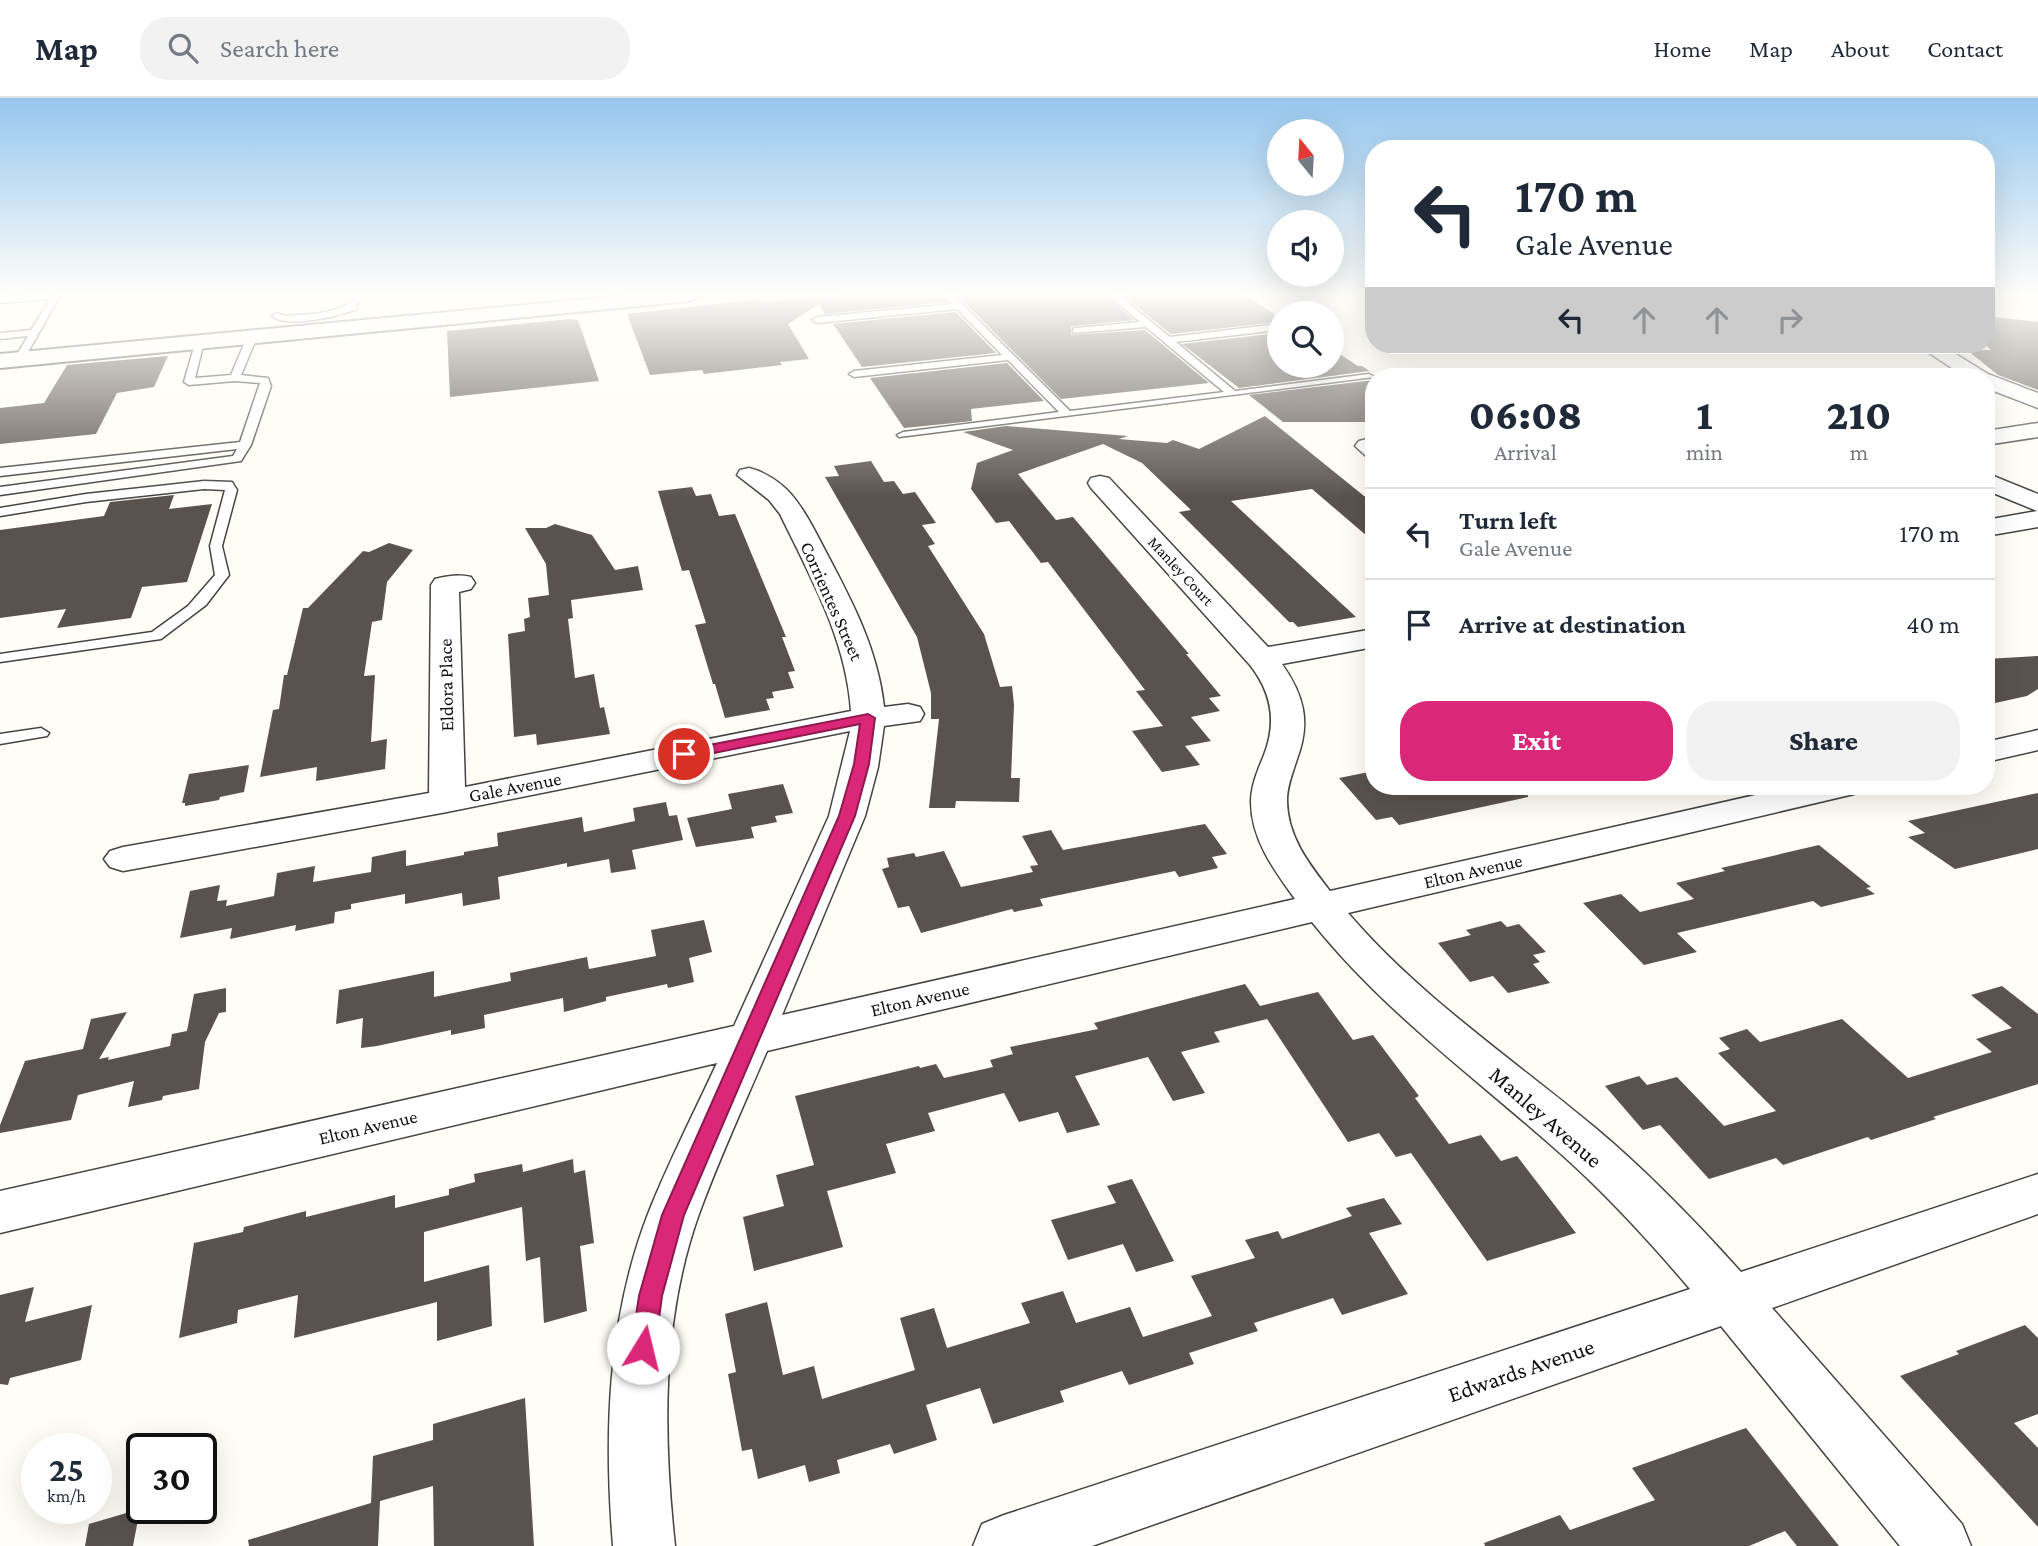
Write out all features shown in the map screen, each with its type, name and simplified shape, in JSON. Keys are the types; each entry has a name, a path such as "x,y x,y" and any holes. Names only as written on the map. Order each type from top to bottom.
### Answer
{"street":[{"path":"1995,384 2038,401"},
{"path":"1995,437 2038,430"},
{"name":"Corrientes Street","path":"644,1546 637,1472 639,1374 651,1296 673,1215 847,816 862,764 888,716 792,512 778,495 749,475"},
{"name":"Manley Court","path":"1100,483 1261,658"},
{"path":"1995,484 2038,504"},
{"path":"1995,526 2038,519"},
{"name":"Eldora Place","path":"447,800 445,585 461,583"},
{"path":"1261,658 1365,640"},
{"name":"Manley Avenue","path":"1261,658 1283,690 1289,711 1288,737 1273,774 1269,801 1273,830 1287,860 1321,906 1370,963 1422,1012 1579,1143 1638,1198 1731,1299 1940,1546"},
{"name":"Gale Avenue","path":"123,859 888,716"},
{"path":"1995,750 2038,740"},
{"name":"Elton Avenue","path":"0,1212 1802,795"},
{"name":"Edwards Avenue","path":"1004,1546 2038,1194"}],"lane":[{"path":"0,491 230,462 240,456 266,386 264,380 235,378 189,382 194,363"},
{"path":"235,378 241,363"},
{"path":"853,374 959,363"},
{"path":"1016,363 1067,414"},
{"path":"1195,363 1233,394"},
{"path":"903,435 1365,378"},
{"path":"0,472 245,445"},
{"path":"0,512 86,498 204,485 228,485 231,490 216,546 222,575 202,603 167,629 156,636 0,658"},
{"path":"0,739 41,733"}],"building":[{"path":"165,363 154,387 117,393 96,434 0,444 0,408 44,403 67,365"},
{"path":"448,363 593,363 599,381 450,397"},
{"path":"645,363 780,363 782,365 704,374 702,370 650,375"},
{"path":"859,363 904,363 862,367"},
{"path":"1007,363 1044,401 971,409 972,421 904,428 870,378"},
{"path":"1025,363 1184,363 1209,383 1061,399"},
{"path":"1206,363 1267,363 1267,378 1315,378 1239,388"},
{"path":"1344,363 1362,366 1365,372 1344,374"},
{"path":"1983,363 2038,363 2038,390 1998,375 1995,368 1989,368"},
{"path":"1365,381 1365,422 1283,422 1249,395"},
{"path":"1265,416 1365,497 1365,534 1312,489 1231,501 1356,617 1298,627 1289,622 1179,512 1191,510 1142,463 1103,444 1018,474 1056,520 1073,517 1189,654 1186,654 1221,696 1209,698 1220,711 1191,717 1211,741 1185,746 1200,765 1162,772 1132,731 1163,726 1136,691 1145,690 1048,562 1041,563 1009,521 996,523 971,489 977,463 1013,450 963,432 1006,426 1128,436 1119,439 1167,443 1173,440 1199,449"},
{"path":"871,461 884,482 894,481 903,494 915,492 936,523 922,525 935,544 928,546 984,634 1000,687 1012,686 1014,705 1011,778 1020,778 1019,802 956,801 955,808 929,808 939,719 931,719 931,693 917,637 825,477 839,476 834,466"},
{"path":"692,487 696,496 711,494 719,516 735,514 786,637 782,637 795,671 788,672 794,688 772,692 774,698 766,699 770,710 725,718 713,684 695,625 706,623 689,570 682,571 658,491"},
{"path":"174,495 169,509 212,504 187,582 142,587 131,618 57,628 66,609 0,618 0,530 104,516 110,502"},
{"path":"555,524 592,535 615,570 638,566 643,590 571,600 573,618 568,619 575,678 594,674 600,708 604,707 610,734 537,745 536,734 514,737 508,634 525,631 524,619 530,617 528,598 549,595 546,564 525,528 546,528"},
{"path":"389,543 413,550 387,582 382,620 372,622 364,676 375,675 371,742 387,739 385,769 316,781 317,767 260,777 273,710 279,709 284,675 287,675 303,608 308,608 363,551 369,552"},
{"path":"2038,656 2038,689 2027,696 1995,703 1995,658"},
{"path":"249,765 244,792 220,797 219,800 185,806 185,803 182,803 189,774"},
{"path":"1365,773 1365,795 1528,797 1399,825 1392,817 1376,820 1339,778"},
{"path":"783,784 793,813 775,816 777,822 751,827 754,838 696,847 687,818 732,809 728,794"},
{"path":"2038,793 2038,849 1955,869 1908,837 1925,833 1908,821"},
{"path":"666,802 669,816 677,815 683,840 632,850 636,869 611,873 609,859 567,867 567,863 498,877 500,899 463,906 462,893 405,904 405,894 351,904 351,909 335,912 334,923 295,931 296,925 230,939 232,928 180,938 190,891 220,885 217,901 227,900 226,906 274,896 277,873 315,866 313,882 371,872 372,857 406,850 406,866 498,846 497,833 582,817 584,832 635,821 633,808"},
{"path":"1205,824 1227,854 1212,857 1218,868 1179,877 1175,871 1040,899 1043,906 1014,912 1012,909 921,933 909,906 898,908 882,869 889,867 887,858 914,853 916,857 944,851 961,887 1033,872 1030,866 1038,865 1022,836 1051,830 1063,850"},
{"path":"1819,845 1871,887 1866,888 1875,894 1821,907 1813,901 1677,933 1697,952 1644,965 1583,903 1621,894 1640,912 1694,899 1676,883 1725,871 1721,868"},
{"path":"704,920 712,952 689,958 694,982 668,988 667,984 606,997 606,1001 564,1012 563,998 484,1015 485,1028 451,1035 451,1030 361,1048 363,1018 336,1024 339,990 434,971 434,997 511,981 510,973 587,957 589,969 656,956 651,930"},
{"path":"1501,921 1507,927 1519,924 1546,952 1533,955 1540,962 1533,964 1550,983 1508,993 1493,976 1470,982 1438,943 1471,935 1466,930"},
{"path":"1245,984 1260,1006 1318,992 1353,1040 1373,1035 1419,1096 1415,1098 1449,1144 1481,1135 1501,1161 1517,1156 1576,1233 1487,1261 1411,1153 1396,1157 1379,1133 1348,1142 1267,1019 1214,1032 1220,1042 1181,1052 1205,1093 1173,1101 1148,1057 1075,1076 1100,1125 1067,1133 1058,1112 1019,1122 1004,1093 928,1113 935,1131 886,1144 896,1173 827,1191 843,1247 754,1271 743,1217 784,1206 776,1175 814,1165 795,1096 919,1066 920,1068 936,1064 944,1078 993,1067 990,1060 1013,1054 1010,1047 1098,1029 1094,1023"},
{"path":"2002,986 2038,1014 2038,1084 1871,1140 1868,1137 1783,1165 1776,1158 1709,1179 1660,1125 1643,1130 1605,1086 1639,1076 1647,1085 1677,1077 1724,1126 1776,1111 1718,1053 1730,1049 1719,1038 1747,1029 1760,1042 1842,1019 1908,1078 1992,1052 1976,1039 2012,1028 1971,995"},
{"path":"226,988 226,1012 219,1013 205,1042 199,1089 128,1107 134,1081 78,1095 71,1120 0,1133 0,1125 25,1061 83,1049 91,1019 127,1012 99,1059 109,1057 108,1060 170,1046 172,1034 187,1031 194,994"},
{"path":"573,1159 574,1173 585,1170 594,1243 580,1246 587,1311 544,1323 540,1257 526,1261 522,1207 424,1232 424,1282 489,1265 492,1326 437,1341 437,1302 294,1338 298,1295 238,1310 237,1323 179,1338 194,1243 243,1232 244,1227 306,1211 306,1217 395,1195 395,1208 449,1195 449,1189 475,1182 474,1174 522,1164 523,1172"},
{"path":"1132,1179 1174,1261 1136,1272 1123,1244 1068,1260 1051,1220 1116,1203 1107,1186"},
{"path":"1384,1198 1402,1224 1369,1233 1408,1294 1342,1315 1333,1298 1254,1323 1258,1331 1189,1353 1194,1364 1129,1385 1122,1371 1060,1391 1064,1402 993,1424 980,1388 926,1405 937,1440 894,1454 890,1444 837,1460 840,1473 809,1482 805,1465 758,1479 752,1449 742,1451 728,1374 736,1372 725,1314 767,1302 783,1375 814,1366 822,1399 915,1370 900,1318 934,1308 947,1348 1030,1323 1021,1303 1063,1291 1076,1323 1130,1307 1143,1337 1212,1316 1191,1276 1255,1258 1245,1240 1278,1231 1282,1239 1352,1216 1346,1208"},
{"path":"34,1287 25,1322 92,1305 81,1360 10,1378 8,1385 0,1384 0,1295"},
{"path":"2025,1325 2038,1338 2038,1414 2014,1423 2038,1448 2038,1527 1900,1376"},
{"path":"525,1398 534,1546 434,1546 433,1486 380,1501 378,1546 249,1546 248,1540 371,1503 373,1456 433,1440 433,1424"},
{"path":"1746,1428 1839,1546 1797,1546 1785,1531 1749,1546 1485,1546 1484,1543 1560,1515 1570,1530 1655,1500 1632,1468"},
{"path":"126,1513 126,1524 137,1524 133,1546 85,1546 89,1524 112,1524 112,1517"}],"route":[{"path":"643,1348 651,1296 673,1215 847,816 862,764 868,718 684,754"}]}
